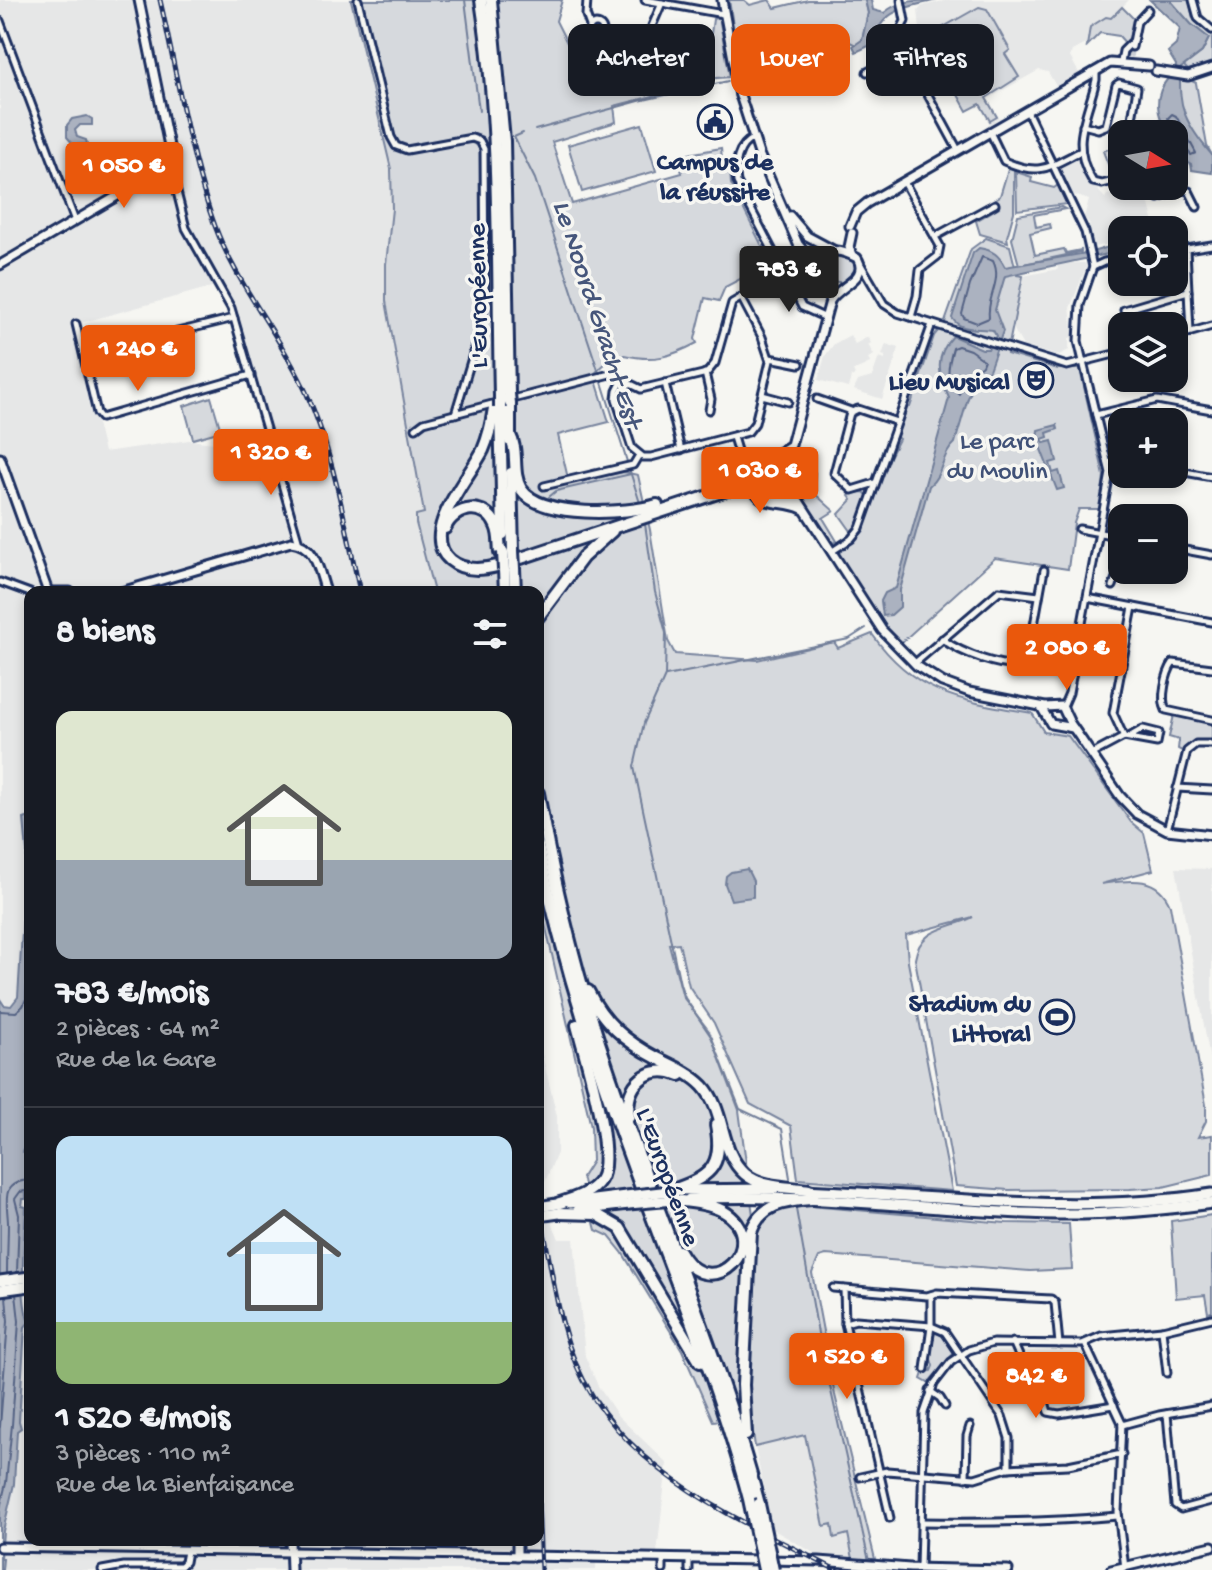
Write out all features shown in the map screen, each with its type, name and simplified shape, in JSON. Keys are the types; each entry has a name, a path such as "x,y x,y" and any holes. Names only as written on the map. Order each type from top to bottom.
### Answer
{"highway":[{"name":"L'Européenne","path":"481,0 492,99 505,586"},
{"name":"L'Européenne","path":"493,0 504,147 501,401 510,435 505,552"},
{"path":"493,0 504,39"},
{"path":"504,147 510,127"},
{"path":"501,401 483,449 440,526 440,546 450,560 468,568 492,567 732,485"},
{"path":"510,435 514,442 517,481 527,495 538,503 560,508 625,512 732,485"},
{"path":"505,552 497,528 486,513 465,509 448,521 444,537 450,553 466,563 483,564 668,502"},
{"path":"544,608 596,543 638,518"},
{"name":"L'Européenne","path":"506,569 513,586"},
{"name":"L'Européenne","path":"544,828 562,931 633,1141 728,1395 773,1570"},
{"name":"L'Européenne","path":"544,867 599,1073 754,1502 764,1570"},
{"path":"562,931 603,1017 630,1042 689,1074 704,1087 717,1107 730,1152 742,1171 761,1182 810,1194"},
{"path":"544,1214 593,1188 602,1177 606,1161 562,931"},
{"path":"633,1141 628,1098 633,1085 643,1076 658,1071 671,1072 686,1079 704,1096 714,1117 719,1142 717,1159 701,1179 671,1196"},
{"path":"558,1209 764,1188 1057,1214 1133,1212 1212,1203"},
{"path":"754,1502 743,1412 750,1242 755,1223 766,1210 810,1194"},
{"path":"671,1196 781,1197 810,1194 1055,1205 1130,1203 1212,1194"},
{"path":"659,1210 689,1265 712,1273 731,1267 738,1259 742,1246 741,1233 734,1221 715,1207 671,1196"},
{"path":"544,1208 596,1214 610,1220 622,1231 695,1352 731,1438"},
{"path":"0,1281 24,1278"},
{"path":"0,1290 24,1287"}],"street":[{"path":"0,265 167,164 170,149 139,0"},
{"path":"358,0 391,137 396,146 407,150 472,138 483,146 485,301 480,331 455,414"},
{"path":"587,0 586,15 589,24"},
{"path":"645,0 723,14"},
{"path":"722,0 740,95 753,139 773,188 798,244 822,275 834,285 846,285"},
{"path":"901,0 905,24"},
{"path":"1193,0 1198,18 1212,30"},
{"path":"653,24 662,3"},
{"path":"1127,61 1123,51 1133,44 1138,21 1148,10"},
{"path":"0,21 75,221"},
{"path":"830,301 822,275 821,258 845,243 864,204 1111,62 1127,61 1196,75 1212,68"},
{"path":"1096,71 1079,140 1093,182 1108,182"},
{"path":"1083,125 1098,129 1106,126 1119,83 1137,88 1132,120"},
{"path":"927,96 958,150"},
{"path":"1027,111 1082,221 1089,249 1092,264 1078,314 1077,337 1108,463"},
{"path":"990,132 1006,162 1036,171 1081,151"},
{"path":"753,139 745,143 737,160 736,178 803,309 826,318"},
{"path":"158,172 177,190 186,228 224,294 234,318 299,543"},
{"path":"904,182 940,244 939,253 920,270 911,317"},
{"path":"773,188 804,233 852,255 860,262 888,309 1065,366 1108,356"},
{"path":"1188,191 1197,207"},
{"path":"936,236 995,204"},
{"path":"851,229 849,247 852,255"},
{"path":"1188,249 1212,245"},
{"path":"856,279 861,271 860,262"},
{"path":"1092,264 1108,262"},
{"path":"416,428 420,423 600,376 615,374 640,389 705,373 715,363 731,305 784,273"},
{"path":"756,482 765,460 790,447 830,301 836,292 856,279 866,278 873,285"},
{"path":"1188,291 1190,332 1212,326"},
{"path":"1124,310 1171,296"},
{"path":"623,379 616,399 632,450 639,455 649,458 746,433 753,427 770,358 741,297"},
{"path":"84,355 234,318"},
{"path":"76,324 97,413 102,418 251,375"},
{"path":"831,552 859,531 932,324"},
{"path":"770,358 800,364"},
{"path":"705,373 711,399 709,410"},
{"path":"665,383 681,450"},
{"path":"762,395 788,402"},
{"path":"817,399 897,422"},
{"path":"1096,415 1157,400 1212,410"},
{"path":"851,411 834,473 849,489 862,489 876,483"},
{"path":"733,437 742,467"},
{"path":"544,486 630,466 639,455"},
{"path":"0,458 45,586"},
{"path":"1188,473 1212,477"},
{"path":"732,485 756,482"},
{"path":"756,482 770,497 798,500 882,630 914,664 956,687 1038,705 1049,711"},
{"path":"1062,725 1108,488"},
{"path":"862,489 872,496"},
{"path":"1079,529 1108,534"},
{"path":"141,586 279,544 299,543 313,554 324,586"},
{"path":"1188,551 1212,555"},
{"path":"1027,664 1044,570"},
{"path":"0,582 24,591"},
{"path":"914,664 999,591 1039,596"},
{"path":"1087,598 1212,622"},
{"path":"1092,754 1127,737 1143,729 1159,733 1157,743 1127,737 1113,713 1133,607"},
{"path":"942,639 980,658 1019,666 1027,664"},
{"path":"1212,668 1173,663 1163,704 1168,711 1212,720"},
{"path":"1027,664 1035,670 1072,677"},
{"path":"1049,711 1056,705 1065,711 1131,809 1147,822 1167,830 1212,835"},
{"path":"1049,711 1051,724 1075,729"},
{"path":"1167,830 1188,750 1198,744 1212,744"},
{"path":"1177,788 1212,790"},
{"path":"833,1288 1051,1299 1055,1303 1059,1344"},
{"path":"844,1289 845,1323 890,1518"},
{"path":"925,1369 931,1326 931,1295"},
{"path":"923,1569 923,1416 930,1391 944,1369 961,1354 986,1344 1085,1344 1101,1336 1162,1330 1212,1318"},
{"path":"845,1323 856,1320 931,1326 945,1332 1004,1421 1010,1441 1009,1468"},
{"path":"1162,1330 1167,1373"},
{"path":"1013,1342 1024,1367 1035,1371 1041,1381 1050,1413 1114,1405"},
{"path":"1085,1344 1122,1425 1118,1516 1125,1568"},
{"path":"857,1377 882,1371 891,1373"},
{"path":"930,1391 945,1406"},
{"path":"1122,1425 1212,1406"},
{"path":"1167,1414 1175,1505 1181,1509 1211,1501"},
{"path":"966,1478 970,1426"},
{"path":"860,1477 878,1473 979,1477 1009,1468 1068,1465 1122,1454"},
{"path":"921,1522 994,1524 1118,1516"},
{"path":"290,1546 291,1570"},
{"path":"517,1546 517,1556"},
{"path":"1111,1570 1212,1546"},
{"path":"0,1547 663,1558 1008,1570"},
{"path":"102,1570 124,1566 181,1566 187,1551"},
{"path":"663,1558 663,1570"},
{"path":"689,1559 689,1570"},
{"path":"735,1560 737,1570"}],"shaded area":[{"path":"0,0 351,0 391,169 392,209 386,264 386,301 424,514 416,523 432,586 24,586 24,900 18,997 13,1005 8,1006 0,999","holes":["215,286 229,312 265,437 231,445 189,440 104,452 73,325"]},
{"path":"948,0 1129,0 1111,18 1090,27 1087,43 1072,51 1070,57 1079,73 1056,86 1048,72 1039,70 994,96 994,24 919,24 918,10 922,6"},
{"path":"958,96 993,96 988,99 999,118 990,124 979,105 967,112"},
{"path":"1076,157 1080,159 1088,180 1105,198 1108,195 1108,200 1148,200 1152,216 1108,216 1108,244 1093,247 1089,223 1084,217 1089,200 1071,194 1059,168 1063,167 1062,163"},
{"path":"1067,263 1087,265 1070,308 1074,337 1069,338 1069,350 1057,356 1023,346 1012,326 1023,276 1058,269 1057,266"},
{"path":"850,335 855,344 868,337 871,343 868,345 874,355 868,358 870,363 853,371 855,375 851,377 848,388 818,380 825,356 834,344"},
{"path":"886,344 899,348 882,399 854,390 858,381 872,377 879,357 885,359 882,355"},
{"path":"1176,868 1212,869 1212,1070"},
{"path":"544,1063 557,1116 557,1153 544,1184"},
{"path":"544,1200 559,1239 574,1239 585,1356 598,1386 618,1416 667,1463 656,1562 596,1561 596,1570 2,1570 3,1531 14,1483 24,1340 24,1546 544,1546"},
{"path":"805,1434 824,1526 832,1524 848,1534 853,1559 823,1558 772,1529 755,1447"}],"green space":[{"path":"351,0 562,0 556,21 568,45 568,96 653,96 614,106 616,122 552,142 572,204 682,173 678,156 721,148 722,159 729,159 731,184 773,268 725,287 719,301 705,298 695,339 697,343 662,357 624,355 616,365 608,361 594,374 609,422 558,435 569,483 624,472 638,475 668,641 675,654 757,660 834,642 838,648 872,634 906,671 942,692 1032,713 1044,732 1068,736 1131,822 1144,833 1153,870 1101,884 1141,881 1158,888 1170,905 1206,1105 1206,1121 1198,1137 1212,1135 1212,1175 1163,1187 1009,1190 956,1186 915,959 918,948 929,935 973,917 906,935 908,962 952,1191 798,1179 791,1126 750,1104 714,1023 689,986 679,943 669,944 683,997 709,1031 739,1110 756,1238 771,1214 798,1205 1006,1223 1069,1224 1072,1269 1030,1271 826,1255 819,1257 812,1273 835,1395 875,1559 853,1559 848,1534 834,1538 832,1524 824,1526 805,1435 755,1447 751,1417 713,1421 682,1350 622,1252 609,1236 596,1230 582,1177 592,1161 591,1127 544,919 544,586 432,586 416,523 416,515 424,513 386,301 386,264 392,209 391,169"},
{"path":"729,0 744,0 750,5 769,0 775,8 808,0 865,0 868,13 862,40 856,45 850,42 850,24 733,24"},
{"path":"1170,0 1189,0 1193,18 1212,35 1212,63 1203,69 1188,70 1184,66 1202,52 1209,38 1191,24"},
{"path":"979,7 987,9 1010,50 1005,54 1019,77 994,93 994,24 949,24"},
{"path":"1122,7 1134,19 1129,39 1132,40 1127,45 1119,36 1100,33 1087,46 1090,27 1106,17 1111,18"},
{"path":"719,17 730,77 715,78 715,24 712,24 713,19"},
{"path":"1188,79 1196,83 1207,146 1212,155 1196,137 1182,110 1179,102 1180,81"},
{"path":"959,96 989,96 986,98 997,117 990,121 980,104 967,111"},
{"path":"642,124 656,171 582,192 568,145"},
{"path":"1009,166 1014,168 1014,212 1008,242 980,234 976,221 999,207 995,199 1000,196"},
{"path":"1016,172 1032,177 1031,182 1054,188 1058,185 1067,204 1017,210"},
{"path":"1061,207 1065,209 1034,215 1036,227 1050,224 1051,228 1030,233 1035,255 1064,249 1066,253 1081,252 1019,265 1012,239 1018,215"},
{"name":"Le parc du Moulin","path":"986,238 1010,246 1017,275 1023,276 1007,354 1058,369 1080,369 1104,476 1100,509 1079,509 1068,569 995,558 902,642 886,627 838,553 862,533 886,465 899,439 895,436 906,406 910,407 934,336 945,322 971,249"},
{"path":"831,254 855,261 859,271 843,282 831,280 822,262"},
{"path":"211,397 221,431 193,439 184,406"},
{"path":"784,453 782,475 791,497 773,496 761,483 762,466"},
{"path":"815,473 813,492 834,511 823,518 837,541 833,543 804,500 807,474"},
{"path":"864,492 868,496 851,531 839,514 852,500 849,496 851,493"},
{"path":"1174,715 1212,722 1212,741 1203,740 1182,751 1178,749 1179,740 1169,737"},
{"path":"1212,1215 1212,1312 1208,1313 1205,1295 1176,1298 1171,1221"},
{"path":"935,1332 943,1336 954,1353 928,1383 921,1379 923,1373 931,1371 933,1366 930,1356"}],"water":[{"path":"865,0 871,0 873,10 884,13 902,3 937,0 905,8 881,24 866,24 866,47 856,52 853,46 862,40 868,13"},
{"path":"1150,0 1170,0 1191,24 1209,38 1202,52 1181,68 1180,94 1188,120 1161,120 1158,98 1169,77 1174,78 1176,65 1168,52 1176,45 1180,28"},
{"path":"87,116 92,119 92,125 80,125 75,130 77,137 86,140 87,144 74,145 67,137 67,125 72,119"},
{"path":"1188,121 1212,155 1212,173 1192,170 1188,162"},
{"path":"1108,247 1108,254 1005,276 995,310 1003,331 989,370 976,380 968,398 955,443 929,486 900,590 900,607 891,615 883,616 881,601 885,593 896,588 949,398 940,374 940,358 953,336 988,349 996,336 993,330 965,328 952,318 973,253 979,248 992,252 1005,267"},
{"path":"1057,425 1058,429 1047,433 1048,437 1042,439 1044,443 1052,441 1057,461 1050,463 1053,473 1059,471 1064,488 1057,490 1037,439 1038,430"},
{"path":"747,869 753,881 753,897 731,900 725,884 726,876"},
{"path":"24,900 24,1343 21,1428 17,1431 14,1484 3,1531 0,1570 0,999 4,1005 11,1006 18,997"}],"waterway":[{"path":"465,0 479,111"},
{"path":"535,130 639,101 728,81"},
{"name":"Le Noord Gracht Est","path":"523,133 514,137 535,179 599,373"},
{"name":"Le Noord Gracht Est","path":"601,379 640,503"},
{"path":"549,497 556,491 631,474"},
{"name":"Le Noord Gracht Est","path":"645,524 655,592 666,633 665,676 644,723 634,767 680,984 685,998 712,1038 740,1109 782,1129 790,1178"},
{"path":"666,676 849,639 866,628"},
{"name":"Le Noord Gracht Est","path":"796,1209 818,1333 869,1561"}],"tunnel":[{"path":"1130,57 1132,47"}],"railway":[{"path":"160,0 191,143 215,226 235,269 296,371 316,416 338,490 359,586"},
{"path":"544,1233 569,1346 588,1388 613,1425 644,1456 679,1483 756,1529 836,1570"},
{"path":"540,1546 541,1570"}],"place":[{"name":"Campus de la réussite","path":"715,122"},
{"name":"Lieu Musical","path":"1036,380"},
{"name":"Stadium du Littoral","path":"1057,1017"}]}
